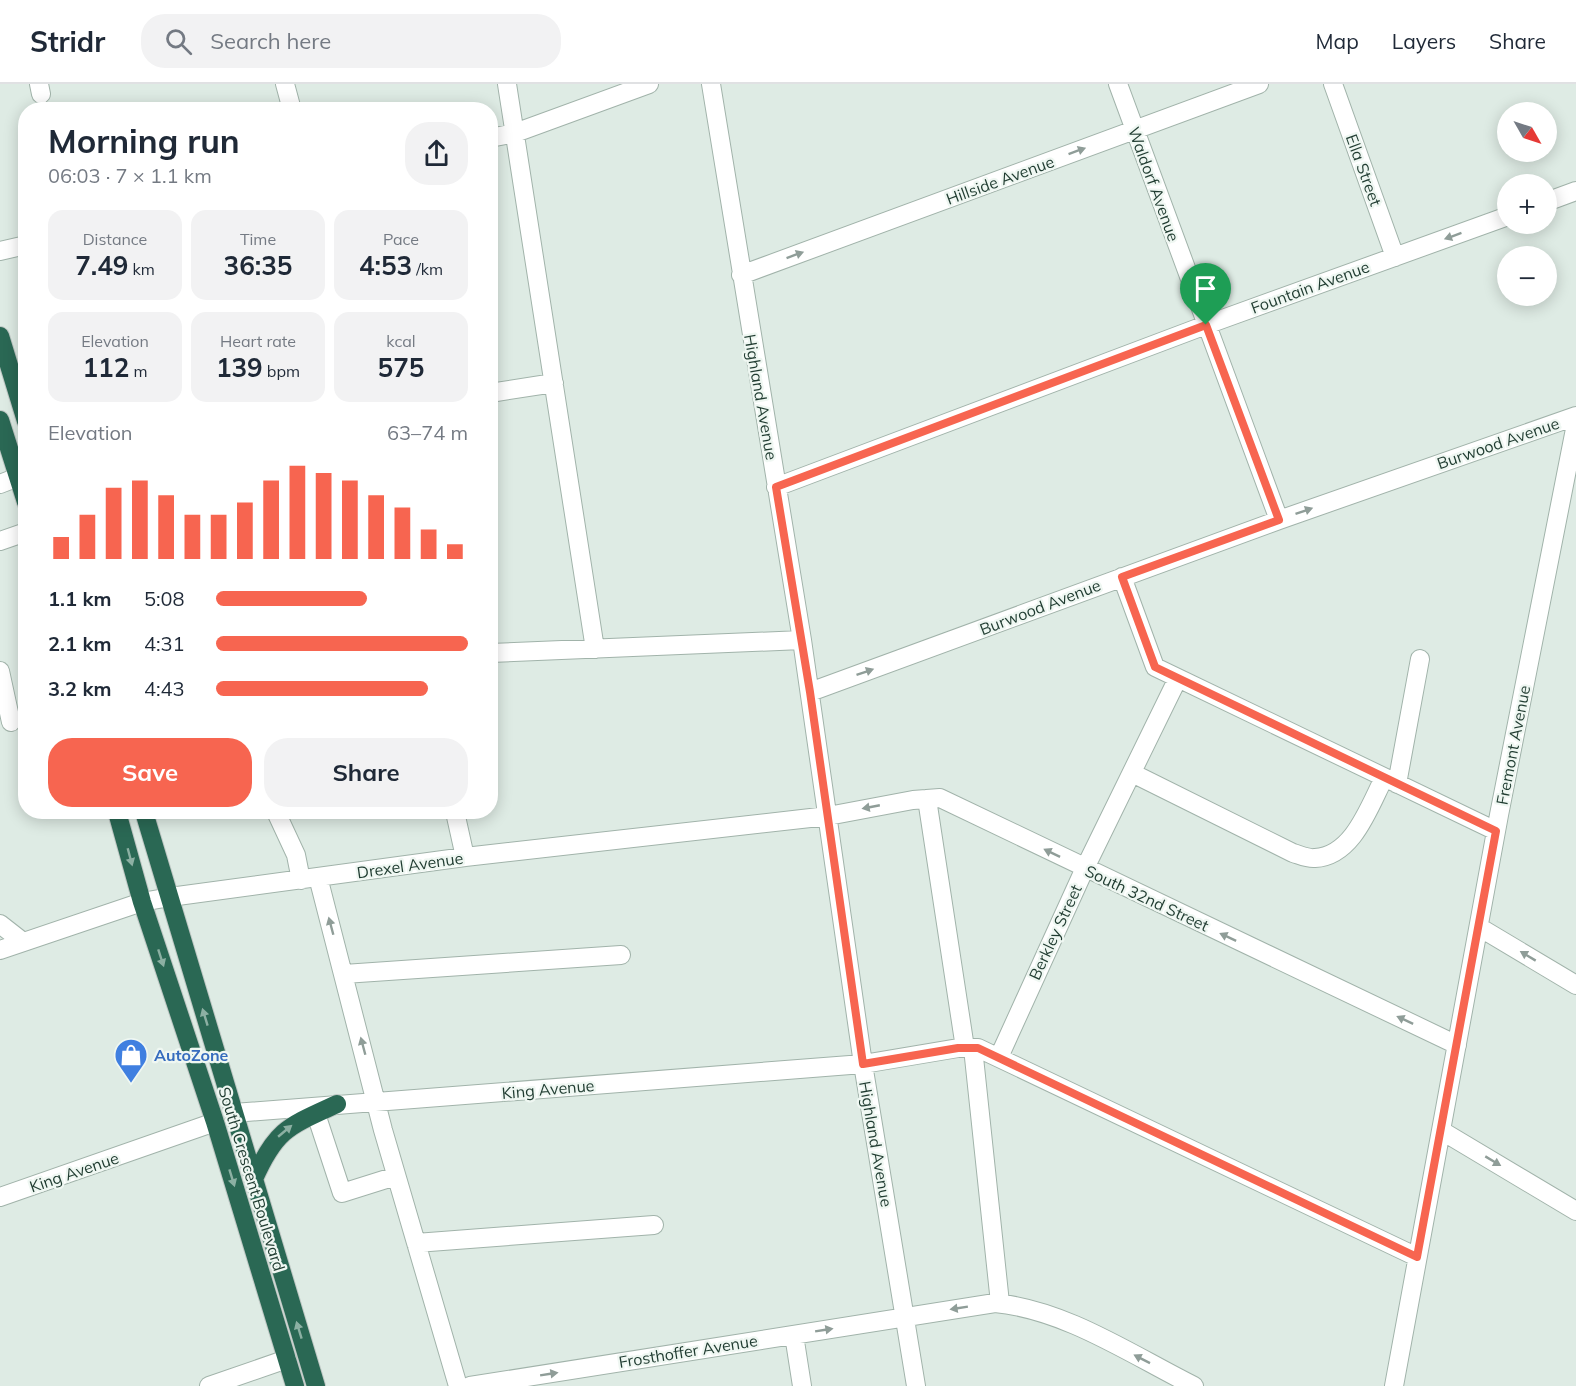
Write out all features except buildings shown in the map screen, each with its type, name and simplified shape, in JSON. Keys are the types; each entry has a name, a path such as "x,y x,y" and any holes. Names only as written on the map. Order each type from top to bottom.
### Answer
{"highway":[{"path":"0,336 18,395"},
{"path":"0,420 18,477"},
{"name":"South Crescent Boulevard","path":"119,819 142,902 215,1122 295,1386"},
{"name":"South Crescent Boulevard","path":"146,819 316,1386"},
{"path":"254,1179 270,1146 290,1125 337,1104"}],"street":[{"path":"285,84 290,102"},
{"path":"507,84 595,649"},
{"path":"498,136 515,133 649,84"},
{"name":"Highland Avenue","path":"711,84 802,640 863,1064 916,1386"},
{"name":"Waldorf Avenue","path":"1118,84 1279,520"},
{"name":"Hillside Avenue","path":"741,275 1259,84"},
{"name":"Ella Street","path":"1333,84 1395,257"},
{"path":"1557,198 1576,191"},
{"name":"Fountain Avenue","path":"776,487 1206,325 1497,220"},
{"path":"0,251 18,247"},
{"path":"498,392 554,383"},
{"name":"Burwood Avenue","path":"810,692 1279,520 1576,416"},
{"name":"Fremont Avenue","path":"1394,1386 1496,831 1573,462 1576,424"},
{"path":"0,484 18,477"},
{"path":"0,541 18,535"},
{"path":"1122,577 1155,667 1177,680 1496,831"},
{"path":"498,653 802,640"},
{"path":"1132,772 1293,853 1313,859 1329,856 1346,846 1390,781 1420,659"},
{"path":"0,671 12,721"},
{"name":"Berkley Street","path":"999,1057 1085,868 1177,680"},
{"name":"South 32nd Street","path":"828,816 939,798 1457,1045"},
{"path":"927,799 969,1048 1000,1303"},
{"name":"Drexel Avenue","path":"0,950 142,902 170,897 465,857 828,816"},
{"path":"279,819 309,878 344,974 396,1176 458,1386"},
{"path":"457,819 465,857"},
{"path":"0,924 23,942"},
{"path":"1479,927 1576,985"},
{"path":"344,974 621,955"},
{"path":"969,1048 999,1057 1417,1257"},
{"name":"King Avenue","path":"234,1113 863,1064 969,1048"},
{"path":"316,1114 342,1193 396,1176"},
{"name":"King Avenue","path":"0,1197 215,1122"},
{"path":"1442,1131 1576,1211"},
{"path":"416,1243 654,1225"},
{"name":"Frosthoffer Avenue","path":"470,1386 1000,1303 1020,1305 1052,1314 1194,1386"},
{"path":"794,1335 801,1386"},
{"path":"209,1386 258,1378 287,1359"}],"place":[{"name":"AutoZone","path":"131,1084"}],"route":[{"path":"1206,325 1279,520 1122,577 1155,667 1177,680 1496,831 1417,1257 978,1048 958,1048 863,1064 810,692 776,487 1206,325"}]}
